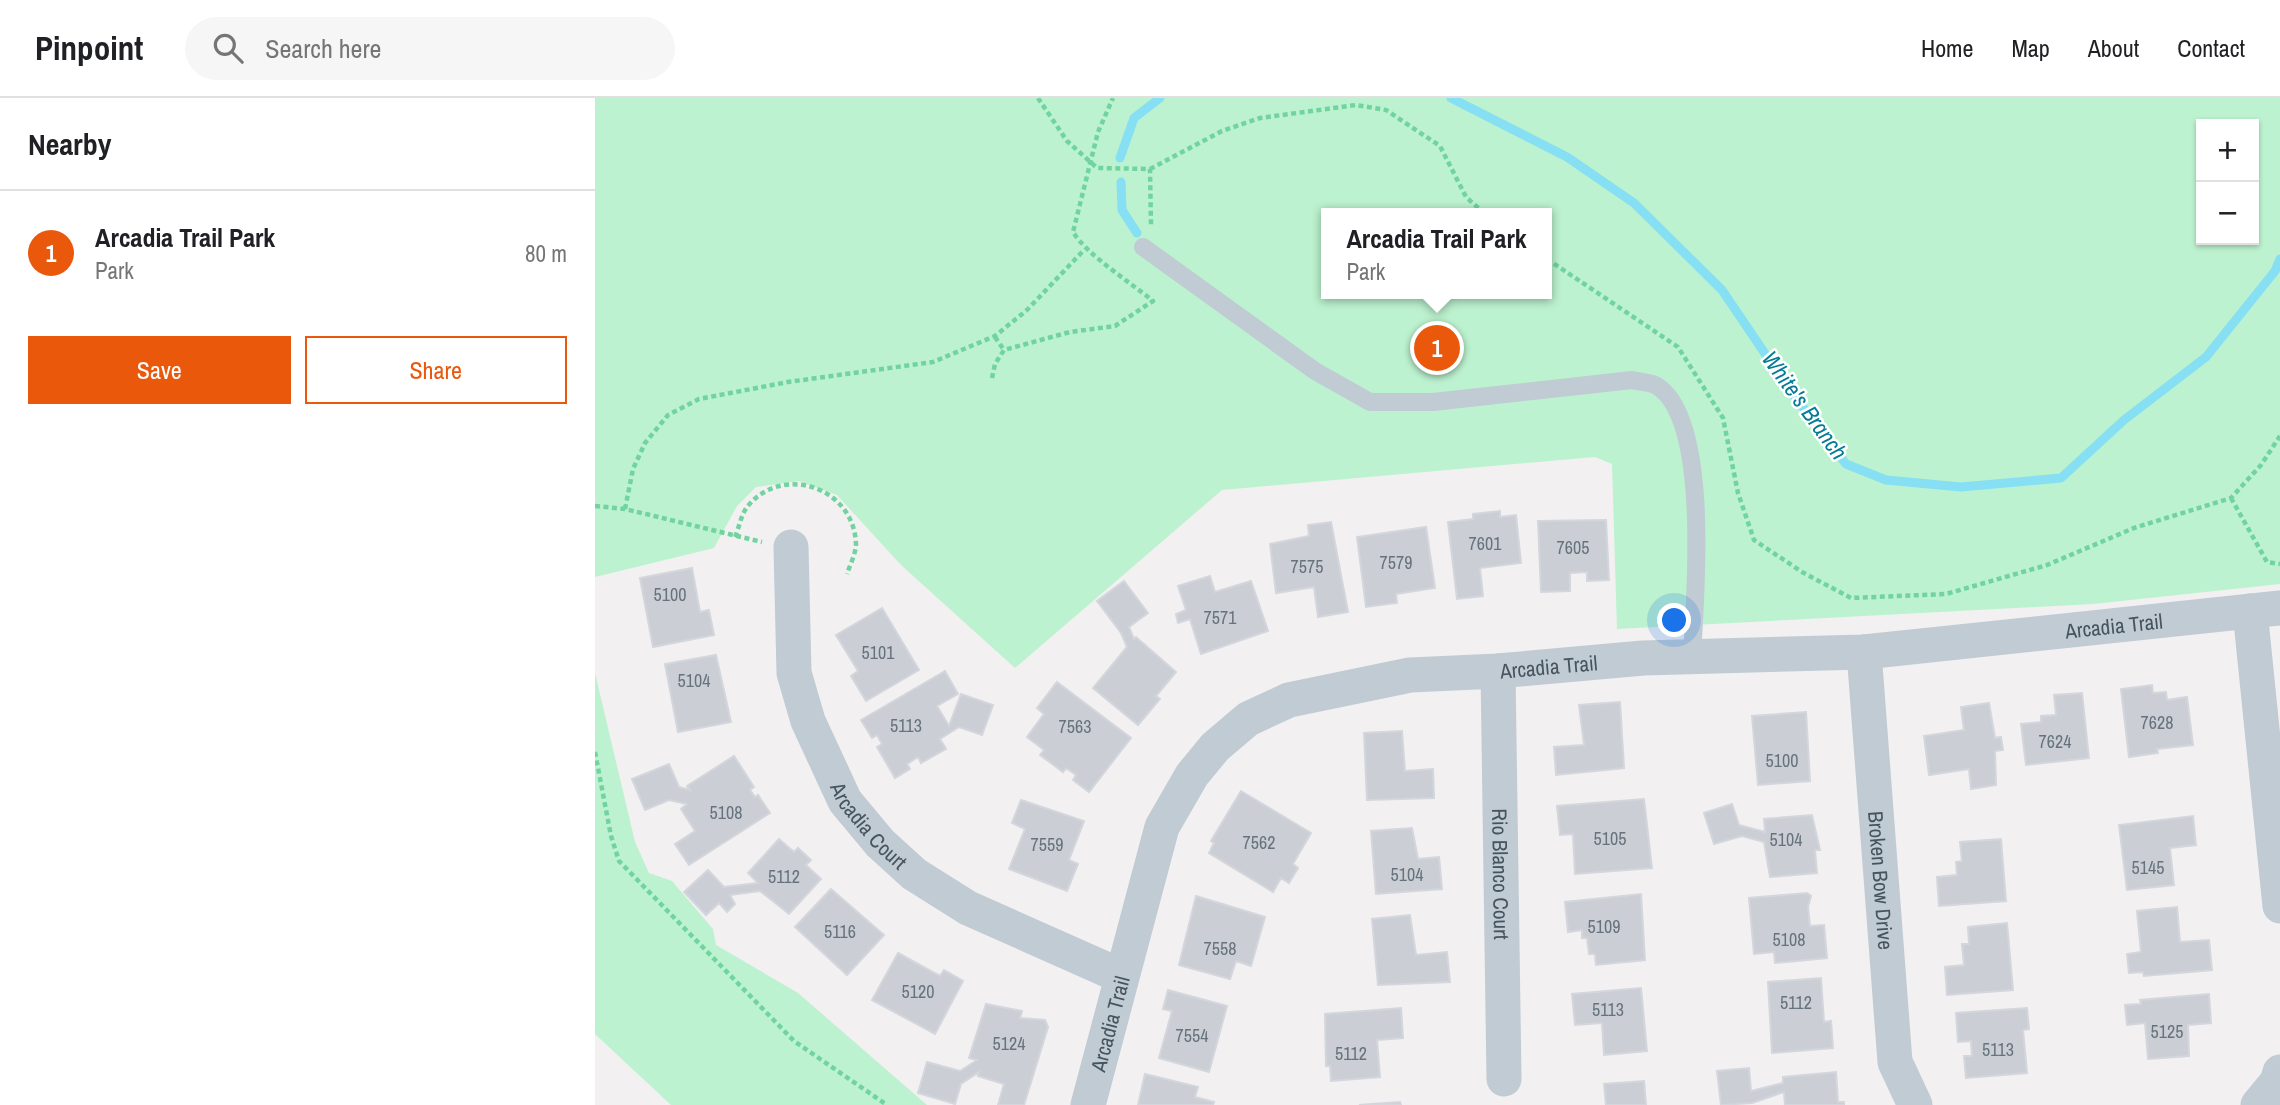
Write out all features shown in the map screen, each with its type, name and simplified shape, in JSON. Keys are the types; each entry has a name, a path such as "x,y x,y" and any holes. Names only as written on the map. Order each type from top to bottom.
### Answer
{"street":[{"name":"Arcadia Court","path":"791,547 794,673 808,721 845,801 880,844 914,874 968,908 1121,976"},
{"name":"Arcadia Trail","path":"1088,1105 1162,827 1192,775 1215,747 1248,719 1289,700 1322,691 1411,675 1692,656 1864,652 2265,610"},
{"path":"2265,610 2280,906"},
{"name":"Broken Bow Drive","path":"1864,652 1895,1062 1915,1105"},
{"name":"Rio Blanco Court","path":"1498,671 1504,1079"},
{"path":"2258,1105 2277,1082 2280,1072"}],"lane":[{"path":"1143,247 1315,371 1370,402 1433,402 1632,380 1656,385 1678,411 1687,439 1699,547 1692,656"}],"path":[{"path":"1038,98 1067,141 1097,168 1150,169 1222,131 1261,118 1356,105 1386,110 1440,146 1467,197 1479,208"},
{"path":"992,379 995,364 1004,351 1070,332 1115,326 1153,302 1102,259 1084,250 1073,232 1098,132 1114,98"},
{"path":"1143,247 1153,219 1150,169"},
{"path":"625,509 633,469 645,443 668,415 699,399 788,382 933,362 995,336 1037,301 1084,250"},
{"path":"1552,262 1678,347 1723,418 1738,493 1755,540 1802,572 1851,598 1946,594 2047,565 2134,528 2231,498 2261,466 2280,436"},
{"path":"995,336 1004,351"},
{"path":"735,537 746,508 769,488 799,482 828,492 849,515 856,545 847,574"},
{"path":"2231,498 2267,562 2280,564"},
{"path":"595,506 625,509 735,537 791,547"},
{"path":"595,752 611,836 619,861 794,1041 887,1105"}],"green space":[{"path":"595,98 2280,98 2280,584 2093,604 1617,629 1612,464 1595,457 1222,490 1015,668 901,565 837,495 799,481 756,487 737,506 714,548 595,577"},
{"path":"595,673 635,842 649,873 672,881 713,929 716,945 798,993 927,1105 671,1105 595,1034"}],"building":[{"path":"1500,511 1500,517 1516,515 1521,563 1480,568 1483,596 1457,599 1448,522 1473,519 1473,514"},
{"path":"1606,520 1609,580 1587,581 1587,572 1570,573 1570,591 1541,592 1538,521"},
{"path":"1331,522 1348,612 1318,617 1314,587 1276,593 1270,544 1309,536 1308,525"},
{"path":"1426,527 1435,588 1396,594 1397,603 1366,607 1357,537"},
{"path":"692,568 700,612 709,610 714,635 653,647 640,578"},
{"path":"1210,576 1215,592 1251,581 1268,631 1201,654 1190,619 1178,623 1176,614 1186,610 1178,586"},
{"path":"1124,581 1148,613 1129,627 1134,639 1136,637 1176,672 1156,696 1160,699 1138,725 1093,688 1127,647 1121,633 1097,601"},
{"path":"882,608 919,670 866,701 851,676 858,671 836,635"},
{"path":"716,655 731,722 678,732 665,664"},
{"path":"945,671 958,694 937,706 949,726 961,694 993,705 982,735 959,727 940,739 946,749 921,763 918,757 907,764 910,769 895,778 877,747 882,744 877,735 872,738 861,720"},
{"path":"1057,682 1131,738 1089,792 1073,780 1076,775 1066,768 1063,772 1040,755 1044,750 1027,737 1044,714 1037,708"},
{"path":"2152,685 2153,693 2166,692 2167,700 2187,697 2193,745 2157,749 2158,753 2129,757 2121,689"},
{"path":"2082,693 2089,758 2026,765 2021,724 2041,722 2041,716 2056,715 2054,695"},
{"path":"1620,702 1624,768 1556,775 1554,747 1584,745 1579,705"},
{"path":"1989,703 1995,738 2001,737 2003,750 1995,751 1996,785 1971,789 1969,769 1929,775 1924,736 1964,730 1961,707"},
{"path":"1806,712 1810,781 1758,785 1752,716"},
{"path":"1402,731 1405,771 1433,769 1434,798 1367,800 1364,733"},
{"path":"734,756 754,787 750,790 755,797 758,795 770,813 689,865 675,844 695,831 681,809 687,804 669,800 645,810 632,779 669,764 679,787 690,790 687,786"},
{"path":"1241,791 1311,833 1293,864 1298,868 1289,883 1281,878 1273,892 1209,853 1214,843 1211,841"},
{"path":"1644,799 1652,868 1575,874 1573,834 1560,835 1557,806"},
{"path":"1021,800 1084,821 1069,860 1078,864 1067,891 1009,869 1025,829 1012,823"},
{"path":"1732,804 1739,825 1765,832 1764,819 1812,815 1820,850 1815,850 1817,873 1770,877 1764,842 1742,836 1714,844 1704,813"},
{"path":"2193,816 2196,845 2170,848 2174,885 2127,890 2119,825"},
{"path":"1412,828 1418,859 1439,857 1442,889 1376,894 1371,831"},
{"path":"779,839 794,852 798,848 811,860 806,865 821,879 789,914 760,891 730,895 735,904 727,912 719,903 706,915 684,892 708,870 724,887 758,883 748,873"},
{"path":"2001,839 2006,901 1939,906 1937,877 1957,875 1956,862 1962,861 1960,842"},
{"path":"831,889 884,935 847,975 795,927"},
{"path":"1807,893 1811,896 1808,907 1810,926 1824,925 1827,958 1775,963 1774,952 1754,954 1749,898"},
{"path":"1641,894 1645,960 1596,965 1595,954 1589,954 1587,938 1582,938 1582,930 1568,932 1565,902"},
{"path":"1196,896 1265,917 1251,966 1236,961 1230,979 1179,965"},
{"path":"2177,907 2180,942 2209,940 2212,970 2144,976 2143,972 2129,973 2127,954 2141,952 2137,911"},
{"path":"1410,915 1416,955 1447,952 1450,982 1378,985 1372,919"},
{"path":"2007,923 2013,990 1947,995 1945,967 1964,965 1962,944 1969,944 1968,927"},
{"path":"898,953 940,976 944,970 963,981 935,1034 872,1000"},
{"path":"1821,978 1824,1022 1831,1021 1833,1048 1772,1053 1768,982"},
{"path":"1641,988 1647,1051 1604,1055 1602,1023 1575,1025 1572,994"},
{"path":"1168,990 1227,1006 1209,1072 1159,1058 1172,1011 1163,1009"},
{"path":"2209,994 2211,1023 2188,1025 2189,1056 2148,1059 2145,1023 2127,1025 2125,1005 2141,1004 2140,1000"},
{"path":"986,1004 1022,1011 1020,1018 1045,1020 1048,1027 1024,1105 998,1105 1004,1084 978,1076 979,1072 961,1084 955,1104 918,1093 927,1062 960,1071 977,1060 969,1058"},
{"path":"1401,1008 1403,1038 1377,1040 1380,1077 1331,1081 1330,1066 1326,1066 1325,1014"},
{"path":"2027,1008 2029,1029 2023,1030 2027,1073 1966,1078 1964,1056 1972,1056 1971,1041 1958,1042 1956,1013"},
{"path":"1749,1068 1751,1091 1783,1083 1783,1077 1836,1072 1838,1102 1844,1102 1844,1105 1785,1105 1784,1092 1752,1103 1721,1105 1717,1071"},
{"path":"1145,1074 1198,1087 1195,1097 1214,1102 1213,1105 1138,1105"},
{"path":"1644,1081 1646,1105 1606,1105 1604,1084"},
{"path":"1400,1102 1401,1105 1359,1105"}],"waterway":[{"path":"1120,158 1134,118 1160,98"},
{"name":"White's Branch","path":"1451,98 1567,157 1634,203 1722,290 1789,389 1846,464 1886,480 1961,487 2061,478 2124,420 2206,357 2275,271 2280,259"},
{"path":"1121,182 1122,210 1137,233"}],"place":[{"name":"Arcadia Trail Park","path":"1437,348"}]}
